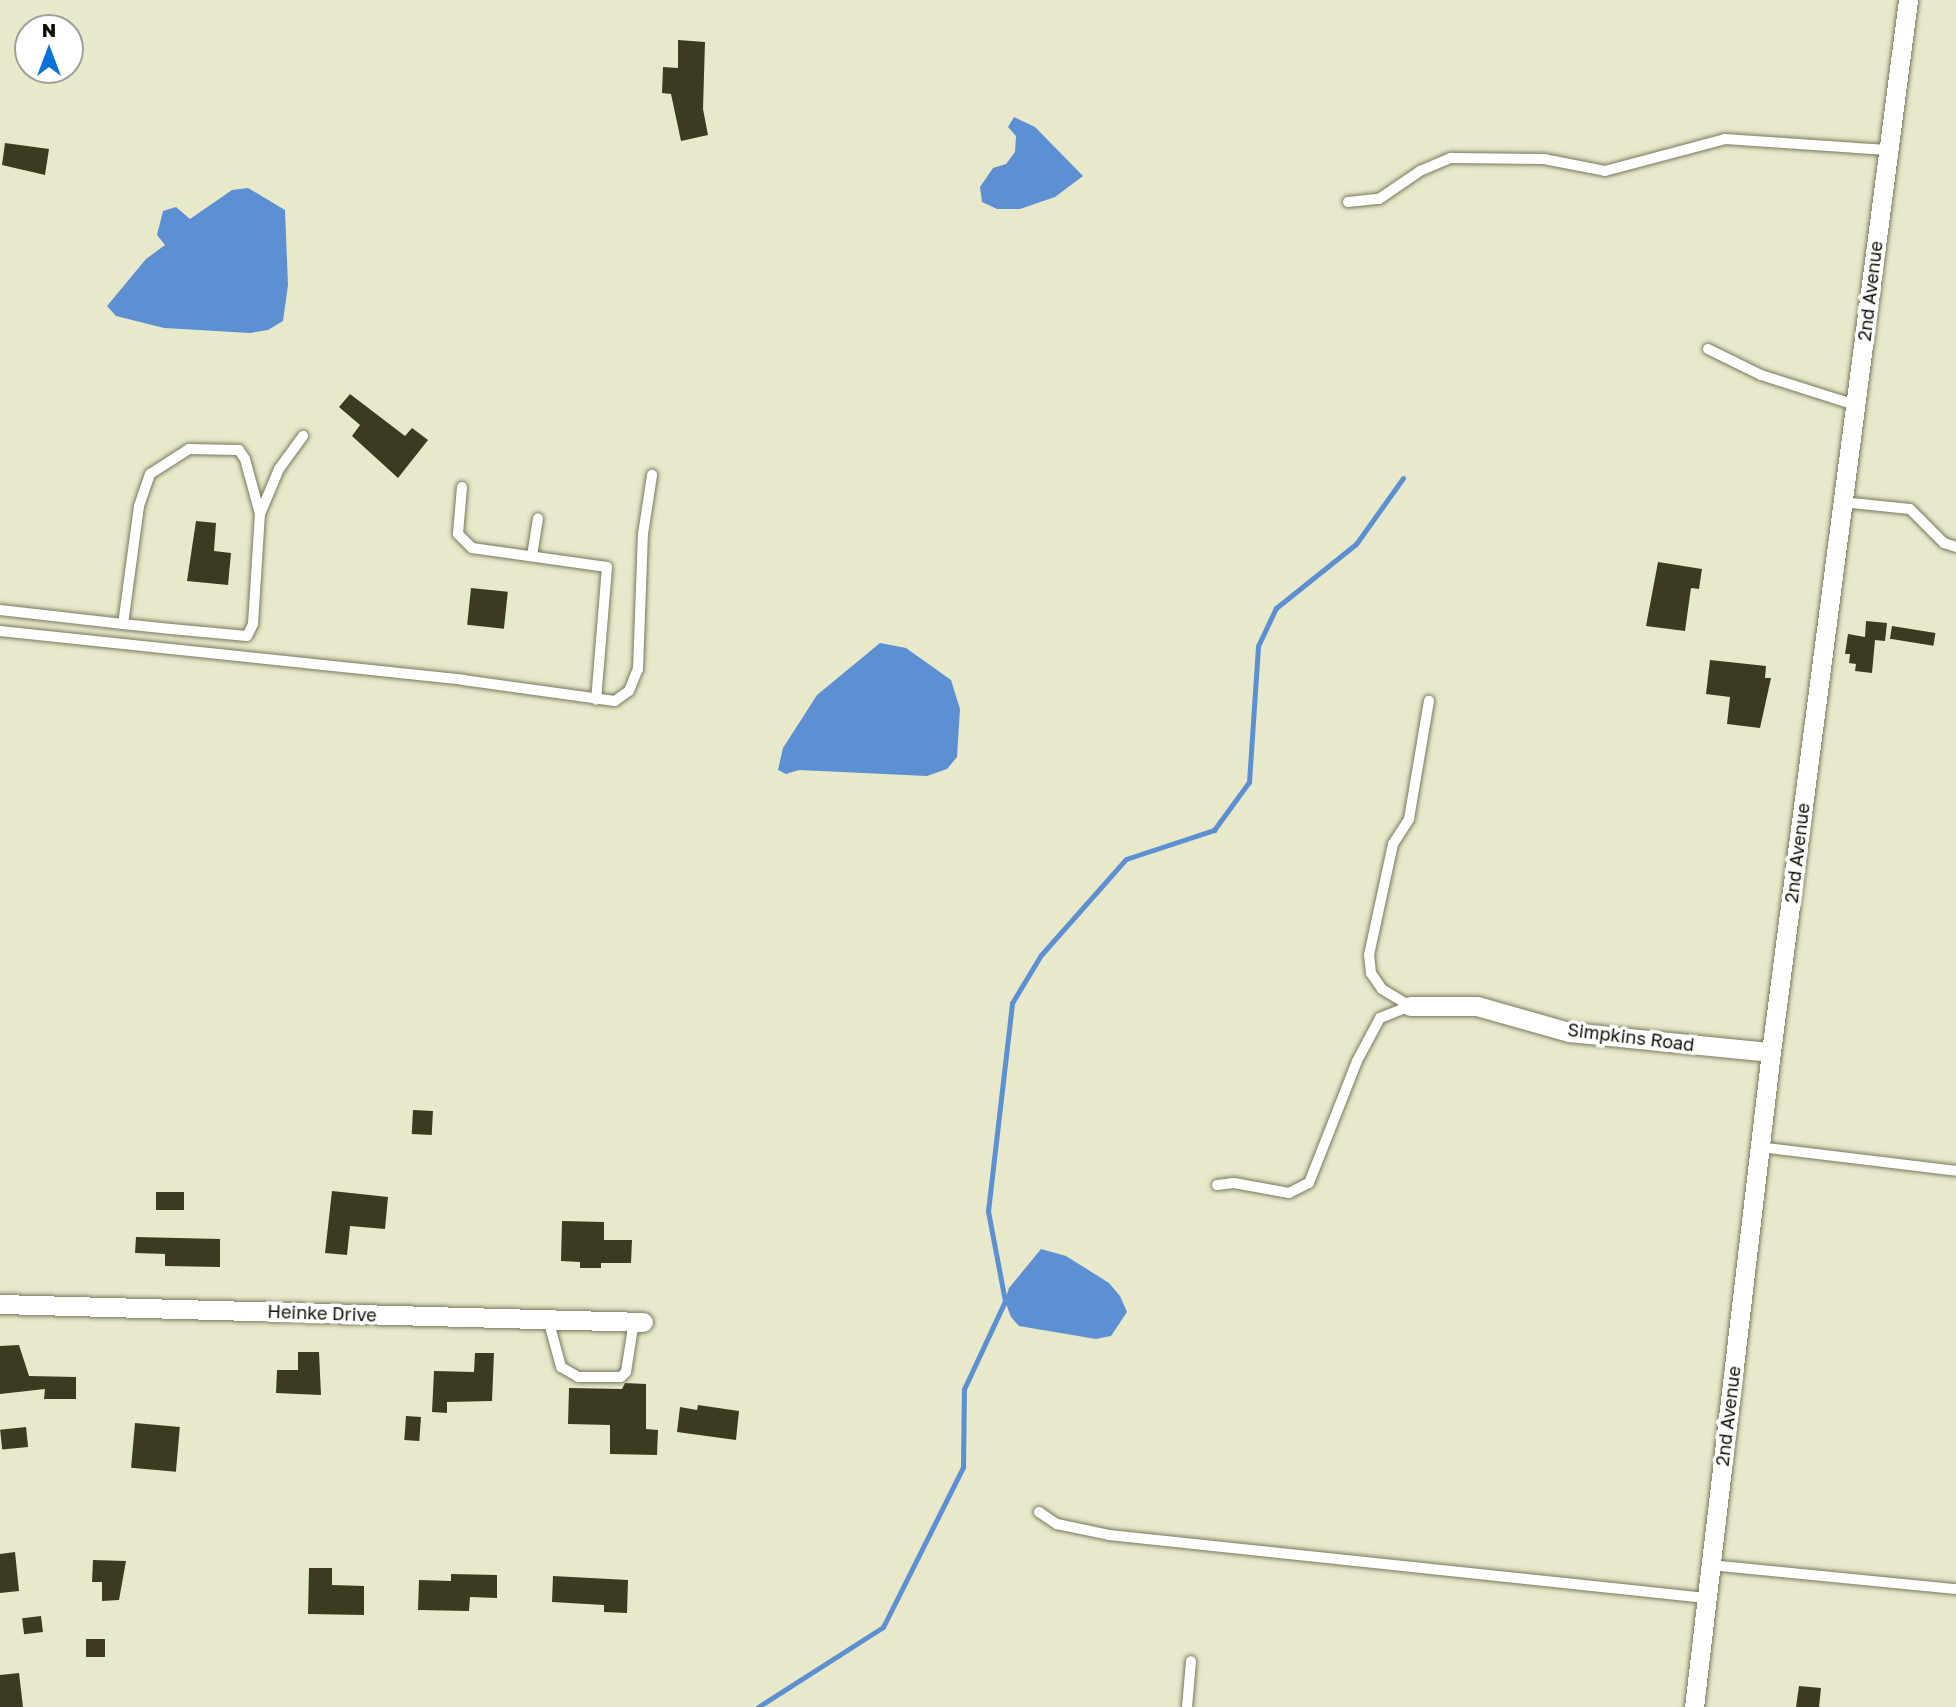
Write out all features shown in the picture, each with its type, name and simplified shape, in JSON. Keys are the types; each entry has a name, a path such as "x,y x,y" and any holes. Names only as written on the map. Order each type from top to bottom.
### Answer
{"street":[{"name":"2nd Avenue","path":"1694,1707 1759,1147 1908,0"},
{"name":"Simpkins Road","path":"1410,1006 1477,1006 1569,1032 1771,1052"},
{"name":"Heinke Drive","path":"0,1304 638,1321"}],"lane":[{"path":"1348,202 1379,199 1420,171 1451,158 1544,159 1605,171 1725,139 1888,150"},
{"path":"1708,349 1761,375 1855,405"},
{"path":"260,514 279,469 303,436"},
{"path":"0,610 123,624 247,636 253,624 260,514 245,458 239,450 189,449 167,460 143,487 123,624"},
{"path":"0,631 463,680 596,700 624,696 636,677 643,534 652,475"},
{"path":"463,487 456,522 462,542 486,551 607,567 596,700"},
{"path":"1842,502 1910,509 1944,543 1956,547"},
{"path":"532,556 538,518"},
{"path":"1410,1006 1382,989 1371,974 1369,955 1393,844 1409,819 1430,701"},
{"path":"1217,1185 1234,1183 1289,1193 1309,1183 1357,1061 1380,1018 1410,1006"},
{"path":"1759,1147 1956,1171"},
{"path":"548,1319 561,1367 578,1377 621,1377 626,1372 638,1321"},
{"path":"1039,1512 1057,1524 1109,1535 1706,1598"},
{"path":"1710,1565 1956,1589"},
{"path":"1187,1707 1191,1661"}],"water":[{"path":"1014,117 1035,127 1083,176 1055,197 1020,209 997,209 982,202 980,187 993,168 1006,164 1015,152 1016,136 1008,127"},
{"path":"248,188 285,210 288,285 283,321 268,330 250,333 164,328 116,316 107,306 146,259 165,245 157,235 163,211 176,207 190,219 232,190"},
{"path":"880,643 906,648 951,680 960,709 957,757 947,769 927,776 799,770 786,774 778,770 783,748 817,695"},
{"path":"1041,1249 1066,1256 1109,1283 1120,1296 1127,1312 1111,1336 1096,1339 1019,1326 1011,1317 1005,1301 1009,1288"}],"building":[{"path":"678,40 705,42 703,109 708,135 681,141 671,94 662,93 663,67 678,68"},
{"path":"5,143 49,149 45,175 2,165"},
{"path":"350,394 405,436 412,428 428,440 398,478 352,436 360,425 339,407"},
{"path":"196,521 216,523 214,551 231,553 228,585 187,581"},
{"path":"1658,562 1702,569 1699,589 1691,588 1685,631 1646,626"},
{"path":"471,588 508,592 504,629 467,625"},
{"path":"1866,621 1887,623 1885,641 1875,640 1872,673 1855,671 1856,664 1849,663 1850,654 1845,654 1848,634 1865,637"},
{"path":"1892,626 1935,633 1933,646 1890,639"},
{"path":"1710,660 1766,666 1765,678 1771,678 1760,728 1727,724 1730,697 1706,694"},
{"path":"413,1110 433,1111 432,1135 412,1134"},
{"path":"332,1191 388,1197 385,1229 350,1226 347,1255 325,1253"},
{"path":"156,1192 184,1192 184,1210 156,1210"},
{"path":"562,1221 604,1222 604,1240 632,1240 631,1263 601,1263 601,1268 580,1268 580,1262 561,1261"},
{"path":"136,1237 220,1239 220,1267 165,1266 165,1254 135,1253"},
{"path":"19,1345 29,1376 76,1377 76,1399 44,1399 45,1389 0,1394 0,1346"},
{"path":"298,1352 319,1352 321,1395 276,1393 277,1370 298,1370"},
{"path":"475,1353 494,1353 492,1401 447,1402 447,1413 432,1412 434,1371 474,1372"},
{"path":"625,1383 646,1384 646,1429 658,1430 657,1455 610,1454 610,1425 568,1424 569,1388 622,1389"},
{"path":"698,1405 739,1411 736,1440 677,1432 680,1407 697,1410"},
{"path":"406,1416 421,1417 419,1441 404,1440"},
{"path":"135,1423 180,1427 176,1472 131,1468"},
{"path":"26,1427 28,1447 2,1450 0,1430"},
{"path":"15,1552 19,1591 0,1593 0,1554"},
{"path":"93,1560 126,1561 119,1600 102,1601 102,1582 92,1582"},
{"path":"309,1568 332,1568 332,1585 364,1586 364,1615 308,1614"},
{"path":"451,1574 497,1575 497,1598 470,1597 469,1611 418,1610 419,1580 451,1581"},
{"path":"553,1576 628,1580 627,1613 604,1612 604,1605 552,1602"},
{"path":"41,1616 43,1632 24,1634 22,1618"},
{"path":"86,1639 105,1639 105,1657 86,1657"},
{"path":"19,1673 23,1707 0,1707 0,1675"},
{"path":"1799,1686 1821,1688 1819,1707 1796,1707"}],"waterway":[{"path":"758,1707 883,1627 963,1467 964,1389 1005,1301 988,1211 1012,1003 1041,955 1126,859 1214,830 1249,782 1258,646 1276,608 1356,544 1403,478"}]}
